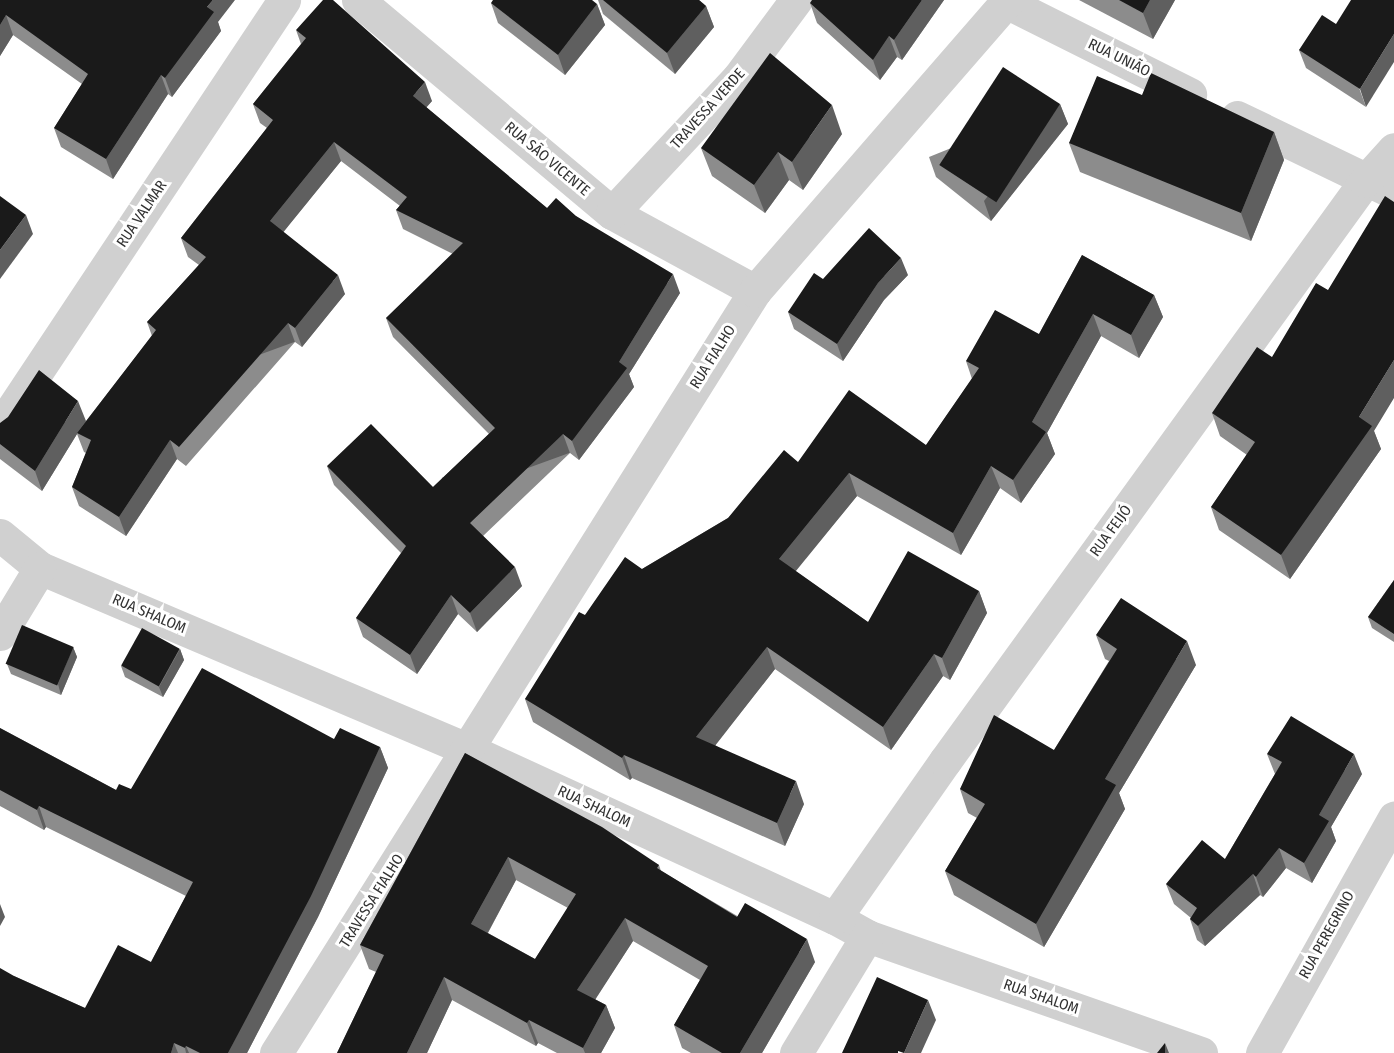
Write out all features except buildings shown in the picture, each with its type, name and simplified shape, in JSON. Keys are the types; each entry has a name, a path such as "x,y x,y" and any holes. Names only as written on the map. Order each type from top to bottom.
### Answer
{"street":[{"name":"RUA VALMAR","path":"0,427 284,0"},
{"name":"RUA SÃO VICENTE","path":"358,0 612,213 755,291"},
{"name":"TRAVESSA VERDE","path":"612,213 738,78 796,0"},
{"name":"RUA UNIÃO","path":"1007,1 1380,187"},
{"name":"RUA FIALHO","path":"467,749 755,291 1007,1"},
{"name":"RUA FEIJÓ","path":"835,918 945,761 1380,187 1394,149"},
{"name":"RUA SHALOM","path":"0,535 40,568 467,749 835,918 867,936 1202,1053"},
{"path":"0,634 40,568"},
{"name":"TRAVESSA FIALHO","path":"276,1053 467,749"},
{"name":"RUA PEREGRINO","path":"1262,1053 1394,818"},
{"path":"796,1053 867,936"}]}
